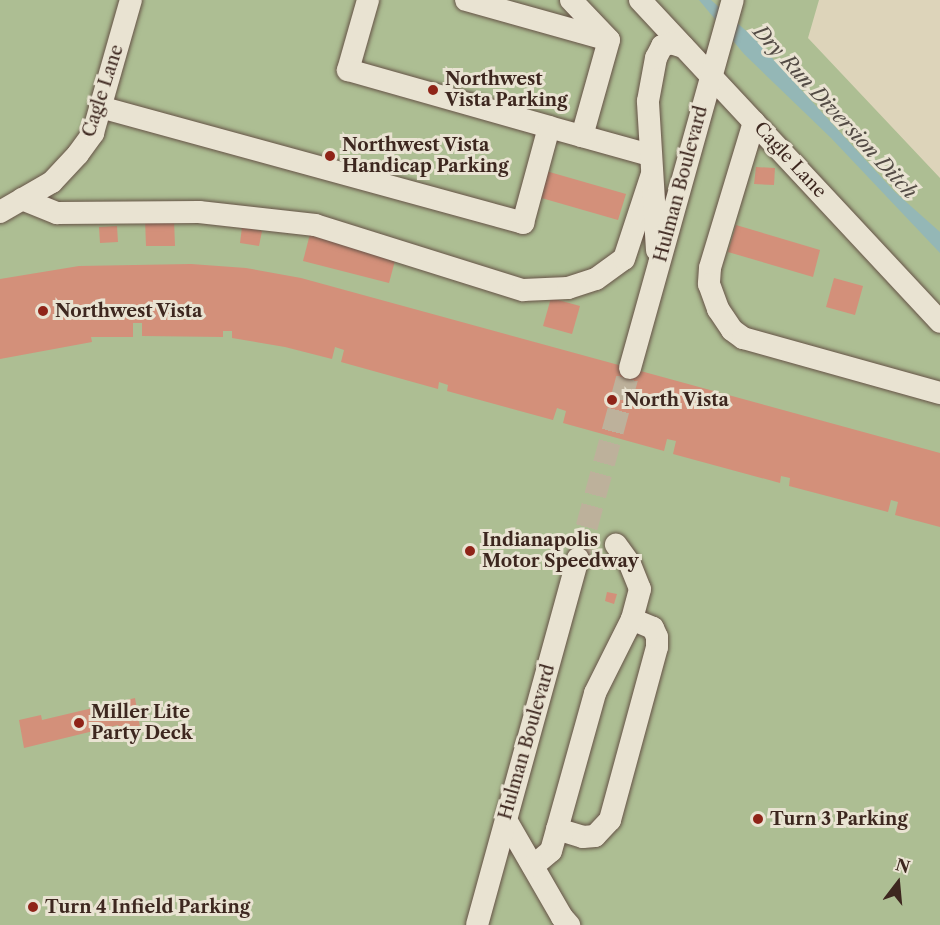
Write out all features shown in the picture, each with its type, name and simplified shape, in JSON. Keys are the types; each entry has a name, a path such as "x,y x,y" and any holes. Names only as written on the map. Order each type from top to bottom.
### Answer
{"street":[{"name":"Cagle Lane","path":"0,212 52,182 93,134 131,0"},
{"path":"368,0 348,70 582,136 651,165"},
{"path":"466,0 609,40"},
{"path":"571,0 609,40"},
{"name":"Cagle Lane","path":"640,0 683,47 714,68 754,122 940,322"},
{"name":"Hulman Boulevard","path":"630,368 733,0"},
{"path":"582,136 609,40"},
{"path":"658,270 648,101 656,58 662,46 671,43 683,47"},
{"path":"100,107 523,223 549,127"},
{"path":"754,122 710,268 709,284 718,309 732,330 743,338 940,393"},
{"path":"22,199 57,213 199,212 315,225 523,290 568,288 596,279 624,259 651,165"},
{"path":"533,866 551,851 595,693 632,619 640,589 633,570 616,545"},
{"name":"Hulman Boulevard","path":"477,925 578,559"},
{"path":"557,830 583,837 595,836 610,820 657,647 657,637 653,628 632,619"},
{"path":"506,820 562,917 570,925"}],"green space":[{"name":"Indianapolis Motor Speedway","path":"0,0 819,0 808,38 940,178 940,925 0,925"}],"water":[{"path":"699,0 711,0 752,36 895,192 940,232 940,253 831,138 744,54"}],"building":[{"path":"756,167 775,168 774,185 754,184"},
{"path":"546,171 626,194 618,220 538,197"},
{"path":"145,219 174,219 175,246 146,246"},
{"path":"736,225 820,250 813,277 728,252"},
{"path":"117,226 118,242 100,243 99,227"},
{"path":"242,227 262,231 259,246 240,243"},
{"path":"310,234 396,257 389,283 303,261"},
{"name":"North Vista","path":"191,264 246,268 301,278 940,453 940,527 895,515 898,502 891,500 888,512 789,486 790,478 781,476 780,483 673,454 676,441 667,439 664,451 563,423 566,411 557,408 553,420 447,391 448,385 439,382 438,389 341,362 344,350 335,347 332,359 285,347 232,338 232,331 223,331 223,337 142,336 142,323 133,323 133,337 91,337 92,342 0,359 0,279 79,266"},
{"path":"834,278 863,286 855,315 826,307"},
{"path":"551,298 580,306 572,334 543,326"},
{"path":"607,592 617,594 614,604 605,601"},
{"name":"Miller Lite Party Deck","path":"135,698 140,727 120,731 118,725 24,748 19,720 41,715 42,720"}],"tunnel":[{"path":"578,559 630,368"}],"place":[{"name":"Northwest Vista Parking","path":"433,90"},
{"name":"Northwest Vista Handicap Parking","path":"330,156"},
{"name":"Northwest Vista","path":"43,311"},
{"name":"North Vista","path":"612,400"},
{"name":"Indianapolis Motor Speedway","path":"470,551"},
{"name":"Miller Lite Party Deck","path":"79,723"},
{"name":"Turn 3 Parking","path":"758,819"},
{"name":"Turn 4 Infield Parking","path":"33,907"}],"water label":[{"name":"Dry Run Diversion Ditch","path":"835,112"}]}
